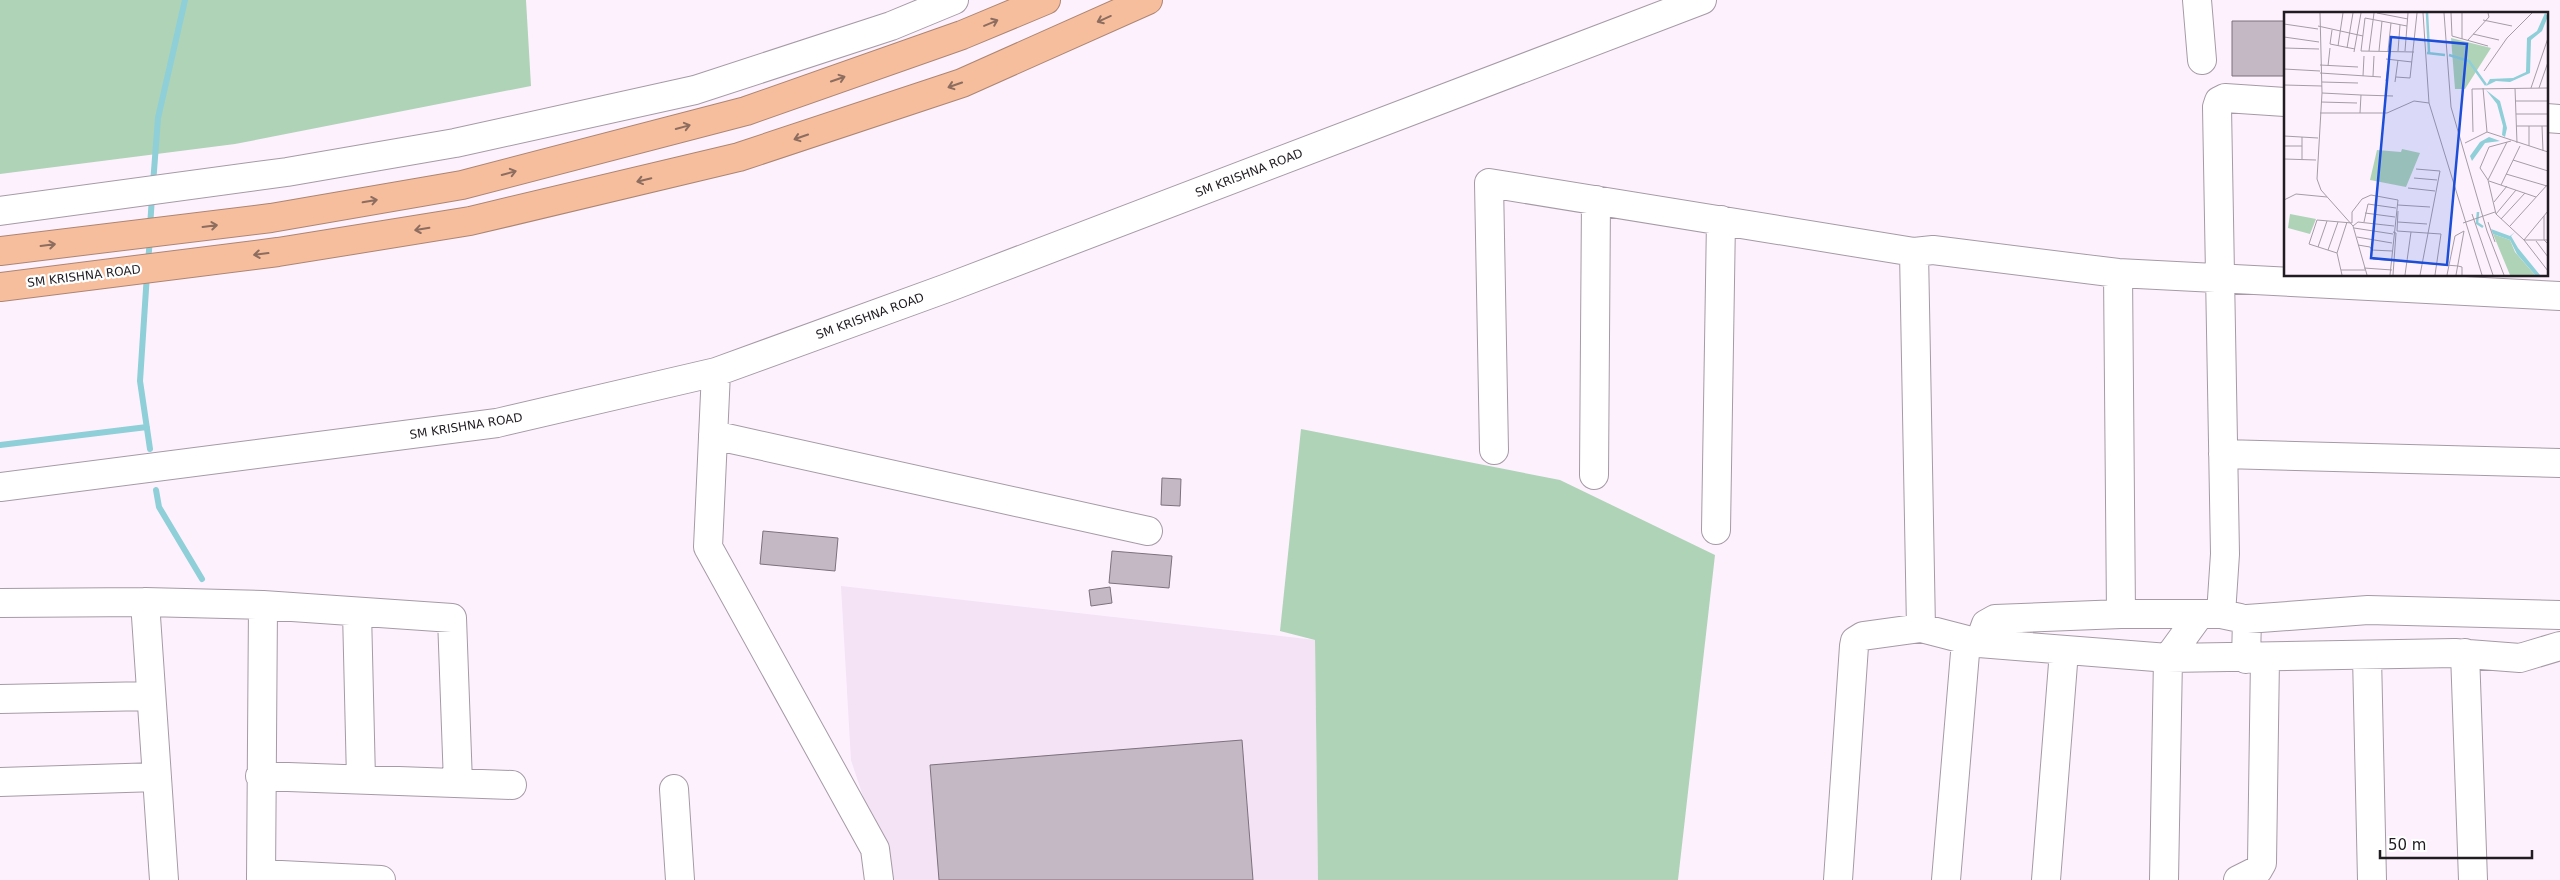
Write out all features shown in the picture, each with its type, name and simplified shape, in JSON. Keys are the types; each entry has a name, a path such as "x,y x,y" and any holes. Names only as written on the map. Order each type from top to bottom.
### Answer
{"highway":[{"path":"0,251 271,218 462,185 746,111 962,36 1046,0"},
{"name":"SM KRISHNA ROAD","path":"0,287 278,252 470,222 739,158 962,82 1148,0"}],"street":[{"path":"0,211 287,172 455,143 695,90 891,26 954,0"},
{"name":"SM KRISHNA ROAD","path":"0,487 497,423 716,372 956,284 1702,0"},
{"path":"2197,0 2202,60"},
{"path":"2238,880 2258,870 2262,864 2255,658 2223,616 2225,554 2219,278 2219,101 2225,98 2284,102"},
{"path":"1494,450 1489,183 1914,252 1933,250 2118,273 2560,296"},
{"path":"1594,475 1596,200"},
{"path":"1716,530 1721,220"},
{"path":"1914,252 1921,628"},
{"path":"2118,273 2121,614"},
{"path":"716,372 708,547 874,849 879,880"},
{"path":"713,435 1148,531"},
{"path":"2223,454 2560,462"},
{"path":"0,603 145,602 263,606 452,618 458,783"},
{"path":"145,602 164,880"},
{"path":"263,606 260,776 261,877 381,880"},
{"path":"1946,880 1973,642 1986,624 1995,619 2121,614 2223,616 2368,610 2560,615"},
{"path":"357,612 361,779"},
{"path":"2168,658 2223,616"},
{"path":"1838,880 1854,641 1863,636 1921,628 1973,642 2064,651 2168,658 2465,653 2520,658 2560,646"},
{"path":"2046,880 2064,651"},
{"path":"2465,653 2473,880"},
{"path":"2368,656 2372,880"},
{"path":"2164,880 2168,658"},
{"path":"0,699 152,696"},
{"path":"260,776 512,785"},
{"path":"0,782 157,777"},
{"path":"674,789 680,880"}],"shaded area":[{"path":"841,586 1315,640 1318,880 891,880 851,760"}],"green space":[{"path":"0,0 526,0 531,86 235,144 0,174"},
{"path":"1301,429 1560,480 1715,555 1678,880 1318,880 1315,640 1280,631"}],"building":[{"path":"2232,21 2284,21 2284,76 2232,76"},
{"path":"1162,478 1181,479 1180,506 1161,505"},
{"path":"763,531 838,538 835,571 760,564"},
{"path":"1112,551 1172,556 1169,588 1109,583"},
{"path":"1110,587 1112,603 1091,606 1089,590"},
{"path":"1242,740 1253,880 939,880 930,765"}],"waterway":[{"path":"153,184 158,118 185,0"},
{"path":"150,227 152,197"},
{"path":"148,262 150,239"},
{"path":"147,274 140,381 150,449"},
{"path":"0,445 147,427"},
{"path":"156,490 159,507 202,579"}]}
